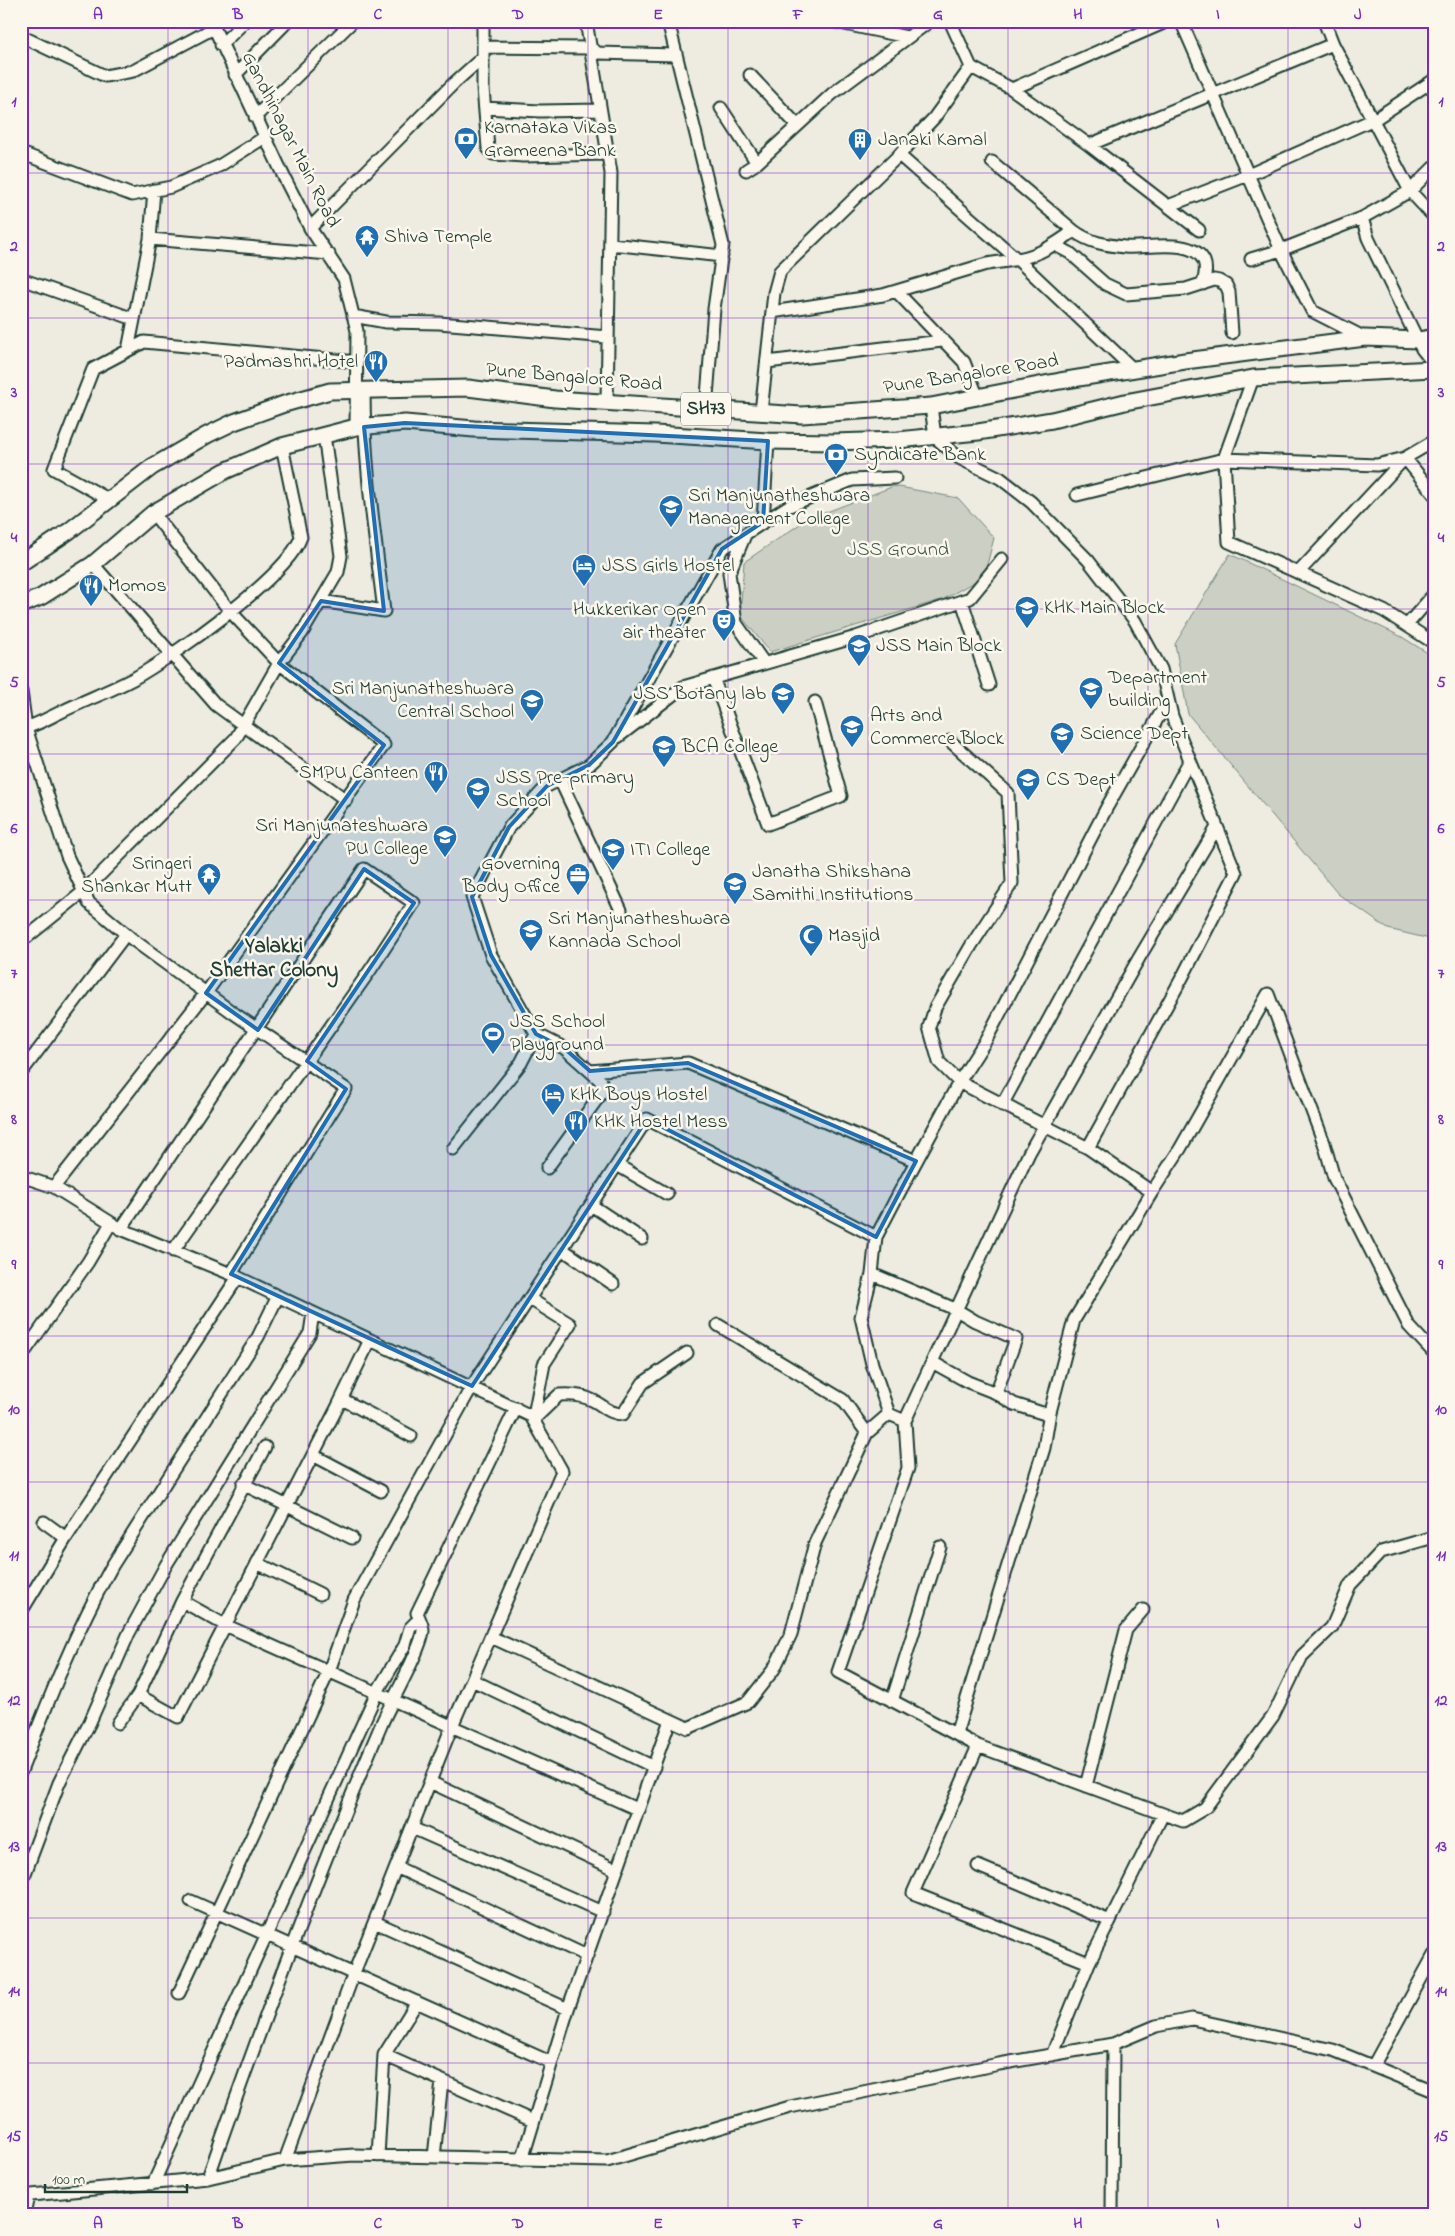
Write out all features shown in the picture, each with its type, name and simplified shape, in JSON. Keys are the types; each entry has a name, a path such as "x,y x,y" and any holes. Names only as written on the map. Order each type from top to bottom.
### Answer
{"main road":[{"name":"Pune Bangalore Road","path":"21,563 69,531 152,466 234,422 330,391 468,388 555,399 802,415 931,406 1133,368 1365,338 1426,338"},
{"name":"SH73","path":"21,605 41,597 92,564 153,513 224,471 282,446 360,427 405,423 484,429 655,434 768,441 833,442 935,437 1052,420 1125,402 1253,378 1434,368"}],"street":[{"path":"221,45 245,21"},
{"path":"235,75 288,21"},
{"path":"255,117 353,21"},
{"path":"482,21 488,148 493,154 523,156 606,154"},
{"path":"586,21 606,154 611,173 607,402"},
{"path":"668,21 723,245 714,309 706,409"},
{"path":"830,21 907,37"},
{"path":"746,170 757,163 832,94 930,21"},
{"path":"950,21 970,67 1012,89 1089,145 1199,230"},
{"path":"1012,89 1168,21"},
{"path":"1181,21 1281,250 1312,310 1365,338"},
{"path":"1324,21 1333,44 1410,192 1434,216"},
{"path":"21,36 105,76 133,71 212,24"},
{"name":"Gandhinagar Main Road","path":"212,24 255,117 310,228 344,279 357,331 360,427 384,611 320,601"},
{"path":"1089,145 1333,44"},
{"path":"310,228 483,52 591,48 598,53 675,55"},
{"path":"761,412 772,312 780,272 900,155 934,118 970,67"},
{"path":"750,75 797,125"},
{"path":"1168,206 1248,175 1372,120 1432,84"},
{"path":"485,108 540,111 600,110"},
{"path":"721,108 757,163"},
{"path":"21,153 132,195 171,187 219,166 265,137"},
{"path":"900,155 1018,260 1133,368"},
{"path":"992,162 1074,231 1088,240 1127,247 1172,246 1194,251 1203,259 1206,266 1203,284"},
{"path":"1251,260 1362,218 1410,192 1434,167"},
{"path":"128,350 150,239 154,190"},
{"path":"1362,218 1368,238 1426,338 1422,350 1434,364"},
{"path":"772,312 896,291 992,262 1018,260 1042,252 1074,231"},
{"path":"150,239 329,254"},
{"path":"611,244 722,256"},
{"path":"1054,245 1070,252 1105,284 1118,292 1126,294 1186,290 1214,280 1226,285 1229,292 1232,333"},
{"path":"21,279 134,319"},
{"path":"896,291 964,362 978,398"},
{"path":"353,316 386,322 449,324 608,337"},
{"path":"767,362 942,341"},
{"path":"108,500 54,468 93,369 144,342 357,362"},
{"path":"1253,378 1224,459 1229,542 1384,611 1434,643"},
{"path":"931,406 935,437 959,458 1000,478 1031,502 1088,560 1135,621 1161,669 1172,716 1236,873 1183,976 1088,1148"},
{"path":"21,942 83,892 236,738 280,663 302,633 338,572 341,556 324,435"},
{"path":"763,522 768,441"},
{"path":"1077,495 1224,459 1377,465 1405,458 1434,442"},
{"path":"24,729 134,678 230,612 275,572 299,544 301,537 282,446"},
{"path":"1405,458 1434,494"},
{"path":"1298,573 1405,458"},
{"path":"613,742 722,549 787,507 852,480 895,478"},
{"path":"54,1187 206,993 384,745 280,663 230,612 153,513"},
{"path":"745,534 729,573 736,623 764,663"},
{"path":"547,1168 600,1094 602,1082 564,1048 536,1034 491,955 472,897 509,827 547,786 589,765 613,742 683,688 856,637 970,598 1002,559"},
{"path":"92,564 216,705 346,800"},
{"path":"1407,625 1434,594"},
{"path":"962,601 989,685"},
{"path":"713,678 768,824 841,796 815,702"},
{"path":"21,692 24,729 67,856 89,903 126,934 206,993 258,1030 308,1061 346,1089 234,1275 21,1612"},
{"path":"905,1421 889,1414 872,1364 862,1318 872,1274 876,1237 959,1082 986,1040 1107,807 1168,700"},
{"path":"950,741 1008,793 1012,846 1012,883 971,946 935,1008 929,1027 938,1062 959,1082 1088,1148 1152,1192"},
{"path":"1002,1105 1190,760"},
{"path":"560,780 621,910"},
{"path":"1217,827 1139,958 1029,1153 955,1308 905,1421 908,1468 838,1672 978,1746 1183,1822 1205,1808 1273,1716 1302,1656 1332,1627 1350,1585 1381,1552 1434,1537"},
{"path":"21,1357 88,1262 258,1030 364,869 414,903 308,1061 174,1251"},
{"path":"21,1073 126,934"},
{"path":"956,1734 1044,1448 1050,1412 1074,1320 1180,1149 1268,994 1324,1143 1334,1178 1409,1326 1434,1353"},
{"path":"453,1149 521,1063 536,1034"},
{"path":"590,1071 688,1064 916,1161"},
{"path":"178,1993 329,1670 354,1600 472,1386 647,1119 876,1237"},
{"path":"617,1164 667,1194"},
{"path":"21,1176 54,1187 116,1226 234,1275 472,1386 531,1416 562,1471 452,1726 354,1973 285,2160"},
{"path":"591,1205 642,1239"},
{"path":"562,1249 613,1284"},
{"path":"872,1274 955,1308 975,1322 1016,1339 996,1392"},
{"path":"21,1771 63,1662 93,1600 112,1566 258,1337 278,1296"},
{"path":"530,1299 570,1324 544,1364 534,1420"},
{"path":"21,1884 58,1783 90,1722 129,1633 166,1565 310,1333 313,1313"},
{"path":"718,1325 843,1400 867,1433"},
{"path":"138,1695 178,1717 342,1399 370,1340"},
{"path":"534,1420 559,1395 572,1394 594,1401 613,1414 623,1414 643,1383 687,1353"},
{"path":"932,1362 968,1382 996,1392 1014,1404 1042,1413 1050,1412"},
{"path":"342,1399 411,1436"},
{"path":"208,2178 255,2043 333,1836 392,1699 421,1641 424,1629 417,1613 516,1408"},
{"path":"491,1637 688,1728 748,1702 774,1670 791,1634 815,1543 867,1433 889,1414"},
{"path":"118,1724 138,1695 182,1601 243,1484 265,1447"},
{"path":"313,1455 381,1491"},
{"path":"243,1484 352,1538"},
{"path":"44,1522 66,1538"},
{"path":"892,1700 940,1547"},
{"path":"257,1563 320,1594"},
{"path":"182,1601 225,1625 639,1810"},
{"path":"1086,1786 1126,1630 1143,1610"},
{"path":"153,2184 377,1692 405,1645 410,1628 419,1619"},
{"path":"472,1680 654,1767"},
{"path":"522,2160 550,2062 568,2008 670,1720"},
{"path":"978,1746 913,1893 1089,1963"},
{"path":"430,1782 617,1870"},
{"path":"1052,2055 1089,1963 1163,1814"},
{"path":"412,1828 603,1912"},
{"path":"978,1866 1110,1921"},
{"path":"396,1867 587,1956"},
{"path":"191,1901 550,2062"},
{"path":"375,1922 568,2008"},
{"path":"1373,2066 1434,1955"},
{"path":"378,2156 384,2055 417,2002"},
{"path":"24,2215 24,2196 208,2178 285,2160 354,2155 607,2161 790,2107 1113,2044 1156,2026 1192,2019 1333,2050 1434,2091"},
{"path":"1112,2215 1113,2044"},
{"path":"384,2055 533,2121"},
{"path":"434,2158 442,2080"}],"highlighted area":[{"path":"405,423 768,441 763,522 722,549 613,742 589,765 547,786 509,827 472,897 491,955 536,1034 564,1048 590,1071 688,1063 916,1161 876,1237 647,1119 472,1386 231,1274 346,1089 307,1061 414,903 364,869 258,1030 206,993 384,745 279,663 321,601 384,611 364,427"}],"green space":[{"name":"JSS Ground","path":"894,486 958,498 994,538 984,576 944,599 770,652 740,615 744,562 806,520"},
{"path":"1230,554 1402,637 1434,657 1434,940 1388,929 1338,894 1188,714 1175,644"}],"place":[{"name":"Karnataka Vikas Grameena Bank","path":"466,160"},
{"name":"Janaki Kamal","path":"860,161"},
{"name":"Shiva Temple","path":"367,258"},
{"name":"Padmashri Hotel","path":"376,383"},
{"name":"Syndicate Bank","path":"836,476"},
{"name":"Sri Manjunatheshwara Management College","path":"671,528"},
{"name":"JSS Girls Hostel","path":"584,587"},
{"name":"Momos","path":"91,607"},
{"name":"KHK Main Block","path":"1027,629"},
{"name":"Hukkerikar Open air theater","path":"724,642"},
{"name":"JSS Main Block","path":"859,667"},
{"name":"Department building","path":"1091,710"},
{"name":"JSS Botany lab","path":"783,715"},
{"name":"Sri Manjunatheshwara Central School","path":"532,722"},
{"name":"Arts and Commerce Block","path":"852,748"},
{"name":"Science Dept","path":"1062,755"},
{"name":"BCA College","path":"664,768"},
{"name":"SMPU Canteen","path":"436,794"},
{"name":"CS Dept","path":"1028,801"},
{"name":"JSS Pre-primary School","path":"478,810"},
{"name":"Sri Manjunateshwara PU College","path":"445,858"},
{"name":"ITI College","path":"613,871"},
{"name":"Sringeri Shankar Mutt","path":"209,896"},
{"name":"Governing Body Office","path":"578,896"},
{"name":"Janatha Shikshana Samithi Institutions","path":"735,905"},
{"name":"Sri Manjunatheshwara Kannada School","path":"531,952"},
{"name":"Masjid","path":"811,957"},
{"name":"JSS School Playground","path":"493,1055"},
{"name":"KHK Boys Hostel","path":"553,1116"},
{"name":"KHK Hostel Mess","path":"576,1143"}],"district":[{"name":"Yalakki Shettar Colony","path":"274,959"}]}
